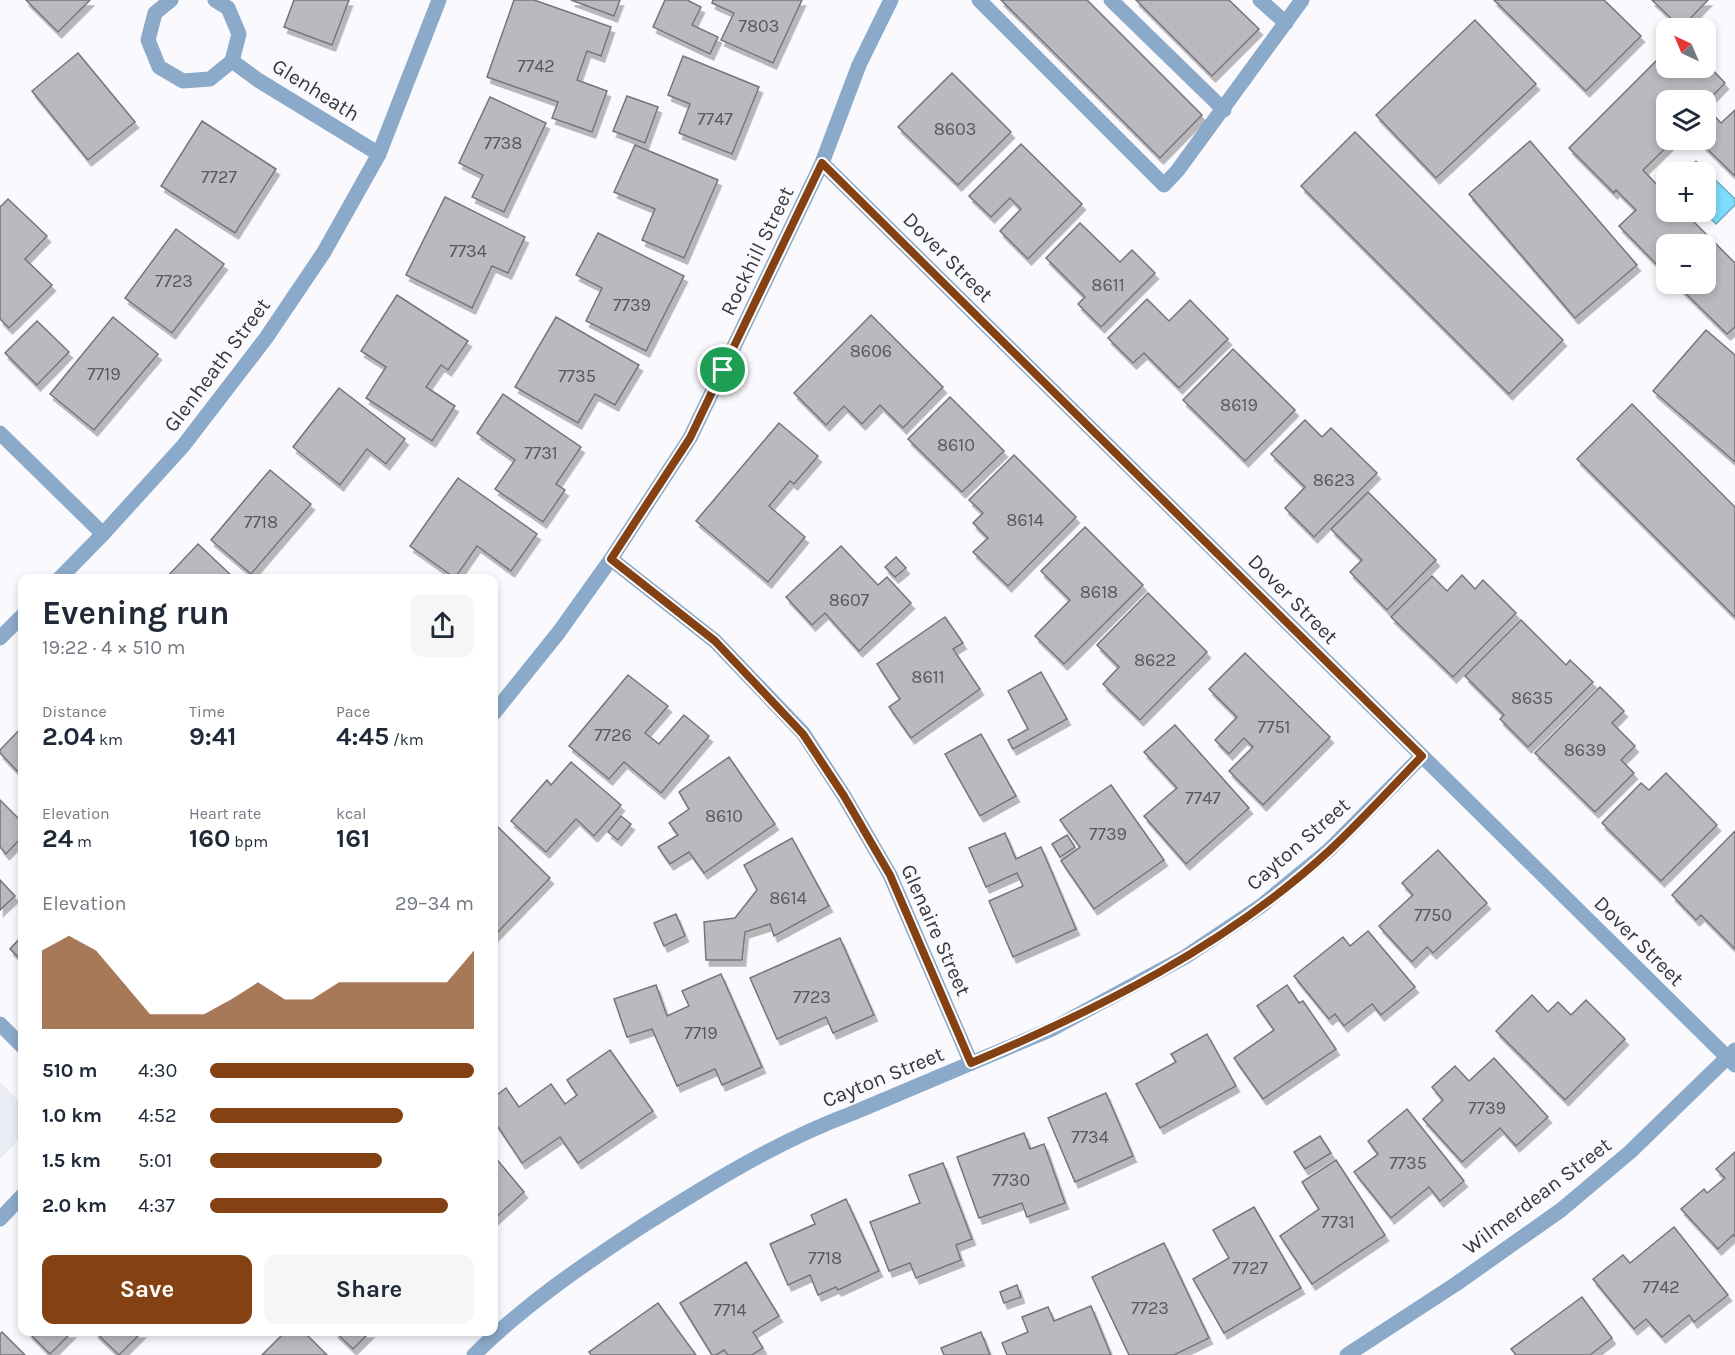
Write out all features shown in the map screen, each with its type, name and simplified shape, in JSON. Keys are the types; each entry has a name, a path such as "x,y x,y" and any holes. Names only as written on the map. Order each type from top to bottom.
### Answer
{"street":[{"path":"171,0 155,13 148,40 159,67 183,81 210,79 232,61 239,34 228,8 215,0"},
{"path":"379,154 439,0"},
{"name":"Rockhill Street","path":"498,708 559,632 611,559 690,438 822,163 859,65 891,0"},
{"path":"979,0 1164,185 1224,110 1302,0"},
{"path":"1111,0 1224,110"},
{"path":"1260,0 1286,23"},
{"name":"Glenheath","path":"232,61 258,80 379,154"},
{"name":"Glenheath Street","path":"64,574 183,446 266,338 324,252 379,154"},
{"name":"Dover Street","path":"822,163 1422,756 1732,1057"},
{"path":"0,433 103,534"},
{"name":"Glenaire Street","path":"611,559 715,641 803,734 844,796 890,875 971,1063"},
{"path":"0,638 18,620"},
{"name":"Cayton Street","path":"498,1331 604,1251 706,1185 824,1124 1052,1029 1185,957 1261,906 1329,850 1422,756"},
{"path":"0,1024 18,1042"},
{"name":"Wilmerdean Street","path":"1347,1355 1456,1284 1561,1210 1630,1152 1732,1057"},
{"path":"0,1219 18,1200"},
{"name":"Cayton Street","path":"474,1355 493,1336"}],"shaded area":[{"path":"0,1082 18,1100 18,1140 0,1159"}],"water":[{"path":"1716,180 1735,199 1735,205 1716,224 1714,222 1716,222"}],"building":[{"path":"26,0 90,0 58,32"},
{"path":"294,0 349,0 332,45 284,27"},
{"path":"514,0 534,0 611,27 601,56 587,51 577,80 607,91 592,132 552,118 558,102 487,77"},
{"path":"571,0 620,0 614,16"},
{"path":"665,0 687,0 701,7 692,25 718,37 710,54 653,27"},
{"path":"713,0 802,0 773,63 721,40 734,13 712,3"},
{"path":"1001,0 1087,0 1202,115 1160,158"},
{"path":"1136,0 1229,0 1259,29 1212,76"},
{"path":"1494,0 1604,0 1641,36 1586,91"},
{"path":"1652,0 1708,0 1691,18 1671,18"},
{"path":"1475,20 1536,84 1436,178 1376,115"},
{"path":"78,53 135,122 88,160 32,91"},
{"path":"683,56 759,87 732,154 679,133 690,104 668,95"},
{"path":"1656,61 1656,78 1716,78 1716,74 1725,83 1716,92 1716,90 1656,90 1656,150 1664,150 1643,170 1656,184 1656,222 1694,222 1706,234 1656,234 1656,264 1619,226 1636,210 1616,190 1614,193 1569,148"},
{"path":"952,73 1011,132 958,185 898,127"},
{"path":"627,96 658,107 645,143 613,131"},
{"path":"490,97 546,123 504,212 472,197 483,175 459,163"},
{"path":"1735,110 1735,176 1708,150 1716,150 1716,118 1721,123"},
{"path":"202,121 276,169 235,233 161,186"},
{"path":"1355,132 1563,340 1509,394 1301,186"},
{"path":"1530,141 1637,265 1575,318 1469,194"},
{"path":"1021,144 1082,204 1028,259 1000,231 1021,209 1010,198 991,217 969,196"},
{"path":"635,145 718,180 684,258 642,240 655,209 614,192"},
{"path":"445,197 525,237 508,273 492,266 472,308 406,275"},
{"path":"8,199 47,236 25,259 52,285 9,328 0,319 0,207"},
{"path":"1080,223 1120,262 1132,250 1155,273 1101,327 1078,304 1085,297 1046,258"},
{"path":"176,229 224,264 172,333 125,298"},
{"path":"598,233 684,276 646,351 586,321 602,288 576,275"},
{"path":"1716,244 1735,263 1735,327 1727,334 1686,294 1716,294"},
{"path":"397,295 468,341 448,370 441,365 426,387 455,406 432,441 366,398 386,367 361,351"},
{"path":"1147,299 1169,321 1190,300 1228,339 1179,388 1144,353 1133,363 1108,338"},
{"path":"871,315 943,387 903,428 880,405 862,424 844,406 826,425 794,393"},
{"path":"113,317 158,354 94,430 50,394"},
{"path":"556,317 639,365 615,405 595,394 578,423 515,387"},
{"path":"37,321 69,352 37,385 5,353"},
{"path":"1706,330 1735,355 1735,462 1653,391"},
{"path":"1233,349 1295,410 1245,461 1183,400"},
{"path":"339,388 405,439 386,464 367,449 340,485 293,447"},
{"path":"503,394 581,447 556,484 565,490 543,522 495,489 515,460 477,433"},
{"path":"950,397 1004,451 962,492 908,439"},
{"path":"1632,404 1735,507 1735,617 1577,459"},
{"path":"1305,420 1322,437 1331,428 1377,473 1314,537 1285,508 1305,487 1271,454"},
{"path":"779,423 818,456 794,484 790,481 769,506 805,537 768,582 696,521"},
{"path":"1014,455 1076,517 1008,586 973,552 988,538 973,523 983,513 969,500"},
{"path":"270,470 311,504 251,574 211,540"},
{"path":"458,478 537,534 511,571 477,546 458,574 449,574 410,546"},
{"path":"1368,492 1436,560 1387,610 1350,572 1362,560 1331,529"},
{"path":"1085,527 1143,585 1064,664 1035,636 1070,600 1041,571"},
{"path":"198,544 230,574 170,574"},
{"path":"841,546 878,585 887,577 911,603 859,651 825,613 812,625 786,597"},
{"path":"896,557 906,568 895,577 885,567"},
{"path":"1462,575 1475,589 1483,580 1516,613 1453,677 1391,617 1432,576 1447,591"},
{"path":"1148,593 1207,652 1140,720 1103,684 1119,667 1097,645"},
{"path":"945,617 963,643 953,649 980,689 911,738 889,707 900,699 877,664"},
{"path":"1521,620 1566,665 1570,660 1593,682 1528,747 1500,719 1504,715 1465,676"},
{"path":"1245,653 1330,737 1263,805 1229,771 1253,747 1244,738 1229,754 1215,740 1237,717 1209,689"},
{"path":"1041,672 1067,719 1013,749 1008,740 1028,729 1008,691"},
{"path":"628,675 668,706 645,733 659,744 684,715 709,736 661,793 624,762 609,779 569,746"},
{"path":"1600,687 1624,711 1612,723 1635,746 1621,760 1634,773 1595,812 1535,753"},
{"path":"1175,725 1249,808 1186,864 1144,816 1177,788 1144,752"},
{"path":"18,731 18,772 0,753 0,750"},
{"path":"981,734 1016,796 980,816 945,754"},
{"path":"729,757 775,824 704,873 689,852 670,864 658,847 678,835 669,823 689,809 679,792"},
{"path":"571,762 621,805 594,836 576,819 546,852 511,821 547,780 551,785"},
{"path":"1666,773 1717,825 1661,881 1602,823 1641,783 1649,790"},
{"path":"1111,785 1164,860 1094,909 1061,861 1080,847 1060,820"},
{"path":"0,800 18,818 18,841 6,854 0,847"},
{"path":"621,816 631,824 618,840 608,832"},
{"path":"498,827 550,878 498,932"},
{"path":"1735,831 1735,949 1701,915 1696,920 1672,895"},
{"path":"1005,833 1016,859 1041,847 1076,929 1013,957 989,901 1023,886 1017,873 986,887 969,848"},
{"path":"1067,835 1075,847 1060,857 1052,844"},
{"path":"792,838 829,906 774,936 770,924 745,932 742,960 706,960 704,922 735,918 757,890 744,865"},
{"path":"1438,850 1487,903 1433,953 1427,947 1412,962 1379,926 1413,895 1402,883"},
{"path":"0,880 15,896 0,910"},
{"path":"676,914 685,936 664,946 654,923"},
{"path":"1368,931 1415,987 1381,1015 1372,1004 1344,1026 1335,1014 1329,1019 1294,976 1343,937 1350,946"},
{"path":"840,938 874,1015 833,1033 826,1017 777,1039 750,978"},
{"path":"18,940 18,957 10,949"},
{"path":"721,974 762,1067 722,1085 715,1069 677,1086 652,1029 627,1037 614,999 656,985 667,1016 689,1006 682,991"},
{"path":"1287,985 1299,1003 1303,1001 1336,1049 1263,1099 1234,1058 1274,1030 1257,1006"},
{"path":"1532,995 1548,1012 1558,1002 1571,1015 1586,1000 1625,1039 1565,1100 1496,1031"},
{"path":"1207,1034 1236,1086 1160,1128 1136,1084 1176,1062 1171,1054"},
{"path":"610,1050 653,1111 578,1163 560,1137 522,1163 498,1127 498,1094 506,1088 519,1107 551,1084 565,1104 577,1095 567,1080"},
{"path":"1494,1058 1548,1117 1516,1146 1500,1128 1462,1162 1423,1119 1443,1100 1432,1087 1455,1066 1469,1081"},
{"path":"1106,1093 1133,1156 1075,1182 1048,1118"},
{"path":"1407,1109 1464,1181 1440,1201 1429,1187 1391,1218 1354,1172 1378,1154 1368,1141"},
{"path":"1024,1133 1030,1149 1044,1144 1065,1203 1027,1217 1022,1203 979,1218 957,1157"},
{"path":"1320,1136 1331,1153 1305,1169 1294,1152"},
{"path":"1735,1152 1735,1237 1733,1235 1718,1249 1681,1209 1704,1189 1707,1193 1725,1178 1716,1169"},
{"path":"1336,1160 1385,1235 1312,1284 1280,1236 1319,1209 1302,1182"},
{"path":"498,1161 524,1192 498,1215"},
{"path":"943,1163 972,1239 956,1245 961,1260 916,1278 910,1263 889,1271 870,1222 920,1203 909,1175"},
{"path":"846,1199 879,1271 838,1290 836,1287 818,1295 810,1275 788,1285 770,1244 815,1224 811,1215"},
{"path":"1254,1207 1301,1288 1224,1333 1193,1279 1229,1258 1213,1230"},
{"path":"1674,1227 1728,1295 1694,1322 1689,1315 1662,1337 1646,1319 1634,1329 1593,1279 1623,1255 1630,1263"},
{"path":"1164,1243 1209,1338 1174,1355 1129,1355 1092,1277"},
{"path":"746,1262 779,1316 753,1332 763,1348 752,1355 728,1355 724,1350 712,1355 680,1303"},
{"path":"1017,1285 1021,1297 1004,1303 1000,1292"},
{"path":"1582,1297 1612,1338 1590,1355 1516,1355 1511,1349"},
{"path":"658,1303 696,1355 591,1355 589,1352"},
{"path":"1091,1306 1111,1355 1007,1355 1002,1343 1028,1332 1022,1317 1048,1307 1054,1321"},
{"path":"2,1332 25,1355 0,1355 0,1334"},
{"path":"981,1332 990,1355 944,1355 941,1348"},
{"path":"32,1336 68,1336 50,1354"},
{"path":"99,1336 138,1336 119,1355"},
{"path":"281,1336 308,1336 327,1355 262,1355"},
{"path":"339,1336 366,1336 353,1349"}],"route":[{"path":"822,163 1422,756 1329,850 1261,906 1185,957 1108,1000 1052,1029 971,1063 890,875 844,796 803,734 715,641 611,559 690,438 723,370 822,163"}]}
